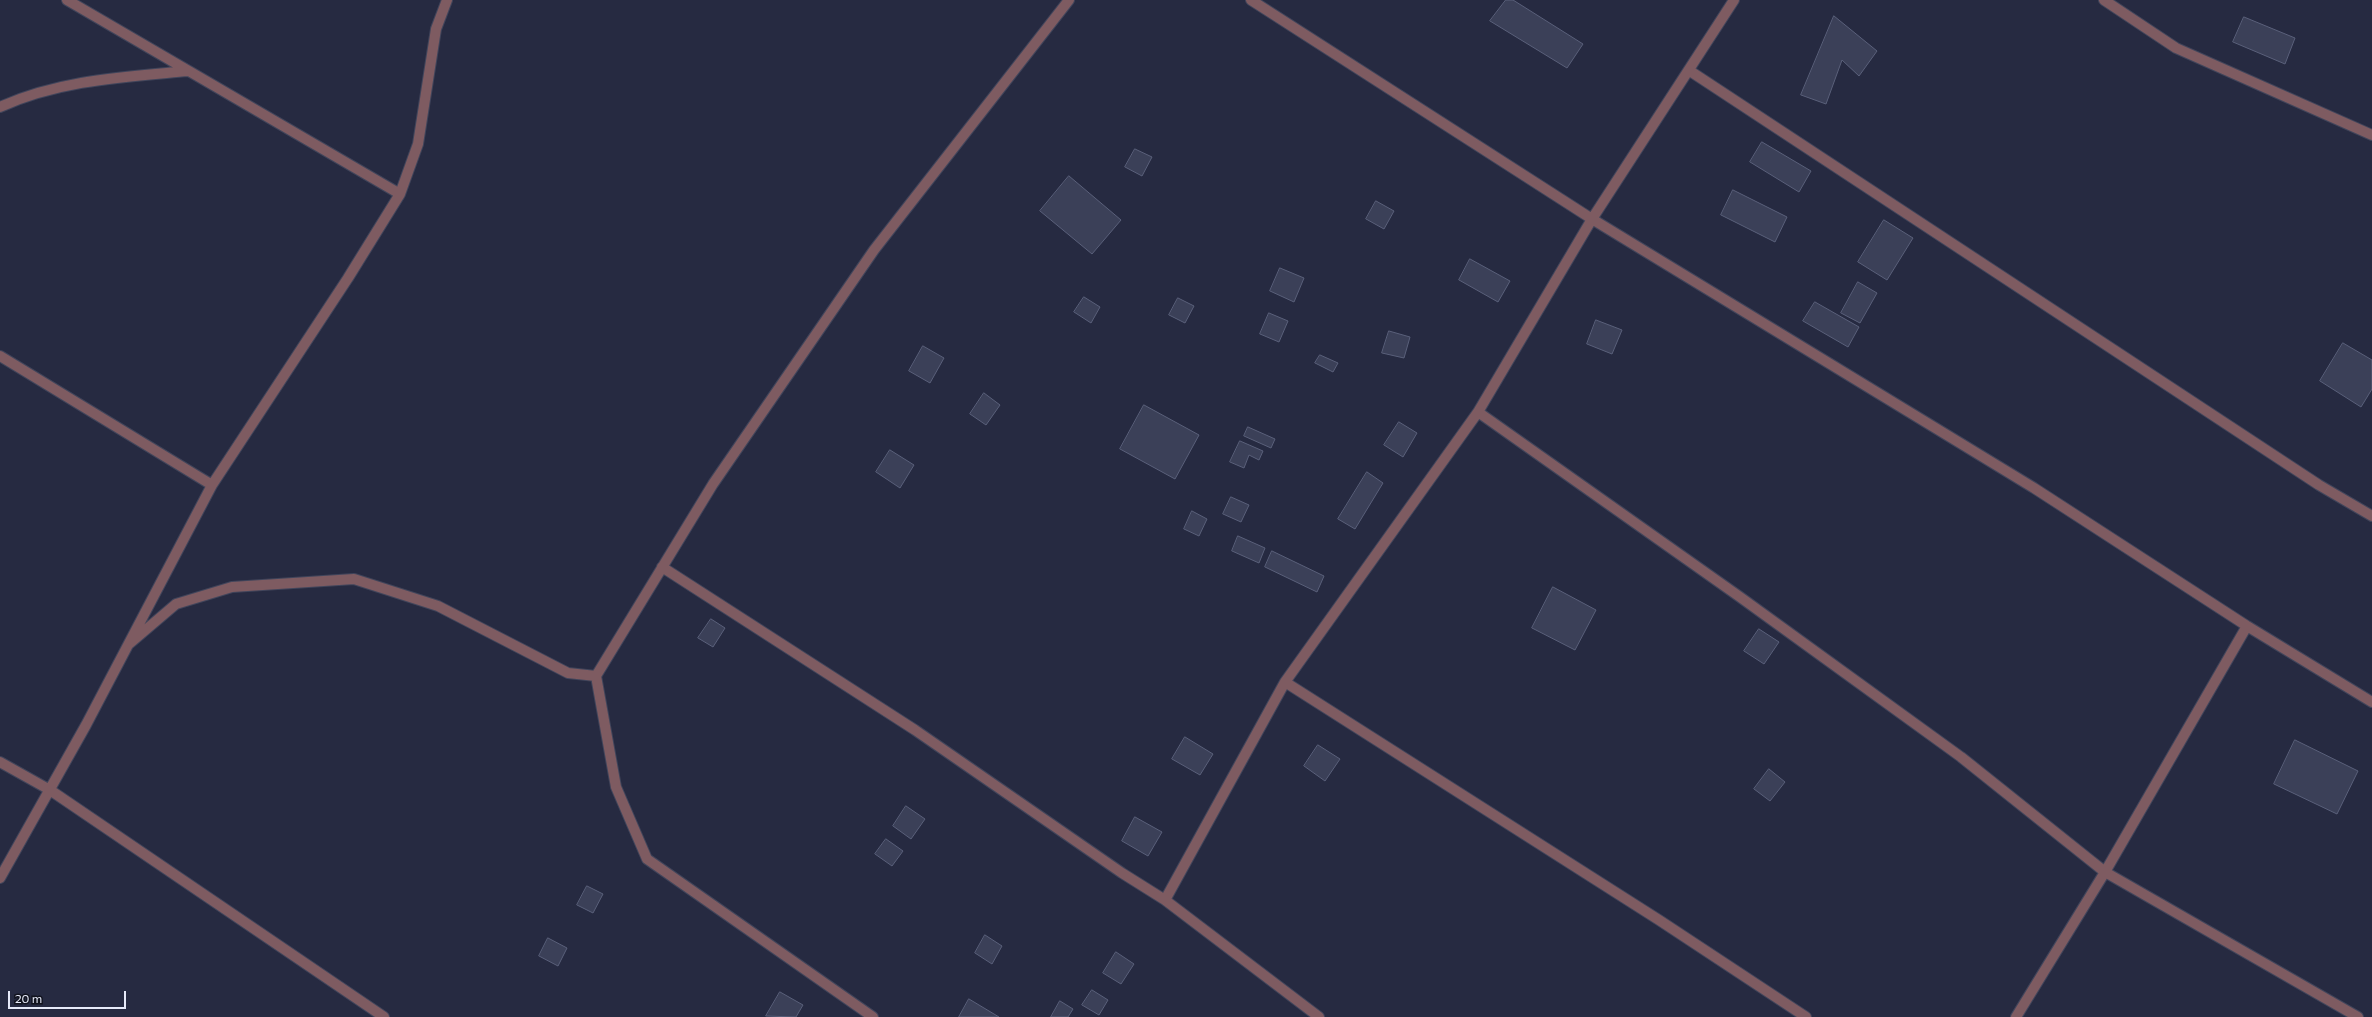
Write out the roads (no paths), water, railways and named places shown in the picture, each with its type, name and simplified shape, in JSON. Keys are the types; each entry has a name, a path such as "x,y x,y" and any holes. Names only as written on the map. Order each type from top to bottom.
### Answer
{"street":[{"path":"67,0 400,194"},
{"path":"0,878 50,790 129,644 212,485 348,278 400,194 418,144 436,29 447,0"},
{"path":"873,1017 647,859 616,787 596,676 713,484 874,250 1069,0"},
{"path":"1251,0 1592,219 2034,488 2247,626 2372,702"},
{"path":"1165,900 1285,682 1478,412 1592,219 1690,71 1734,0"},
{"path":"2104,0 2176,48 2372,135"},
{"path":"0,107 25,96 93,80 188,71"},
{"path":"1690,71 2312,481 2372,516"},
{"path":"0,356 212,485"},
{"path":"1478,412 1740,597 1961,757 2105,872 2358,1017"},
{"path":"662,567 915,730 1122,873 1165,900 1319,1017"},
{"path":"129,644 176,604 232,587 354,578 438,606 568,673 596,676"},
{"path":"2016,1017 2105,872 2247,626"},
{"path":"1285,682 1659,920 1806,1017"},
{"path":"0,762 50,790 384,1017"}]}
